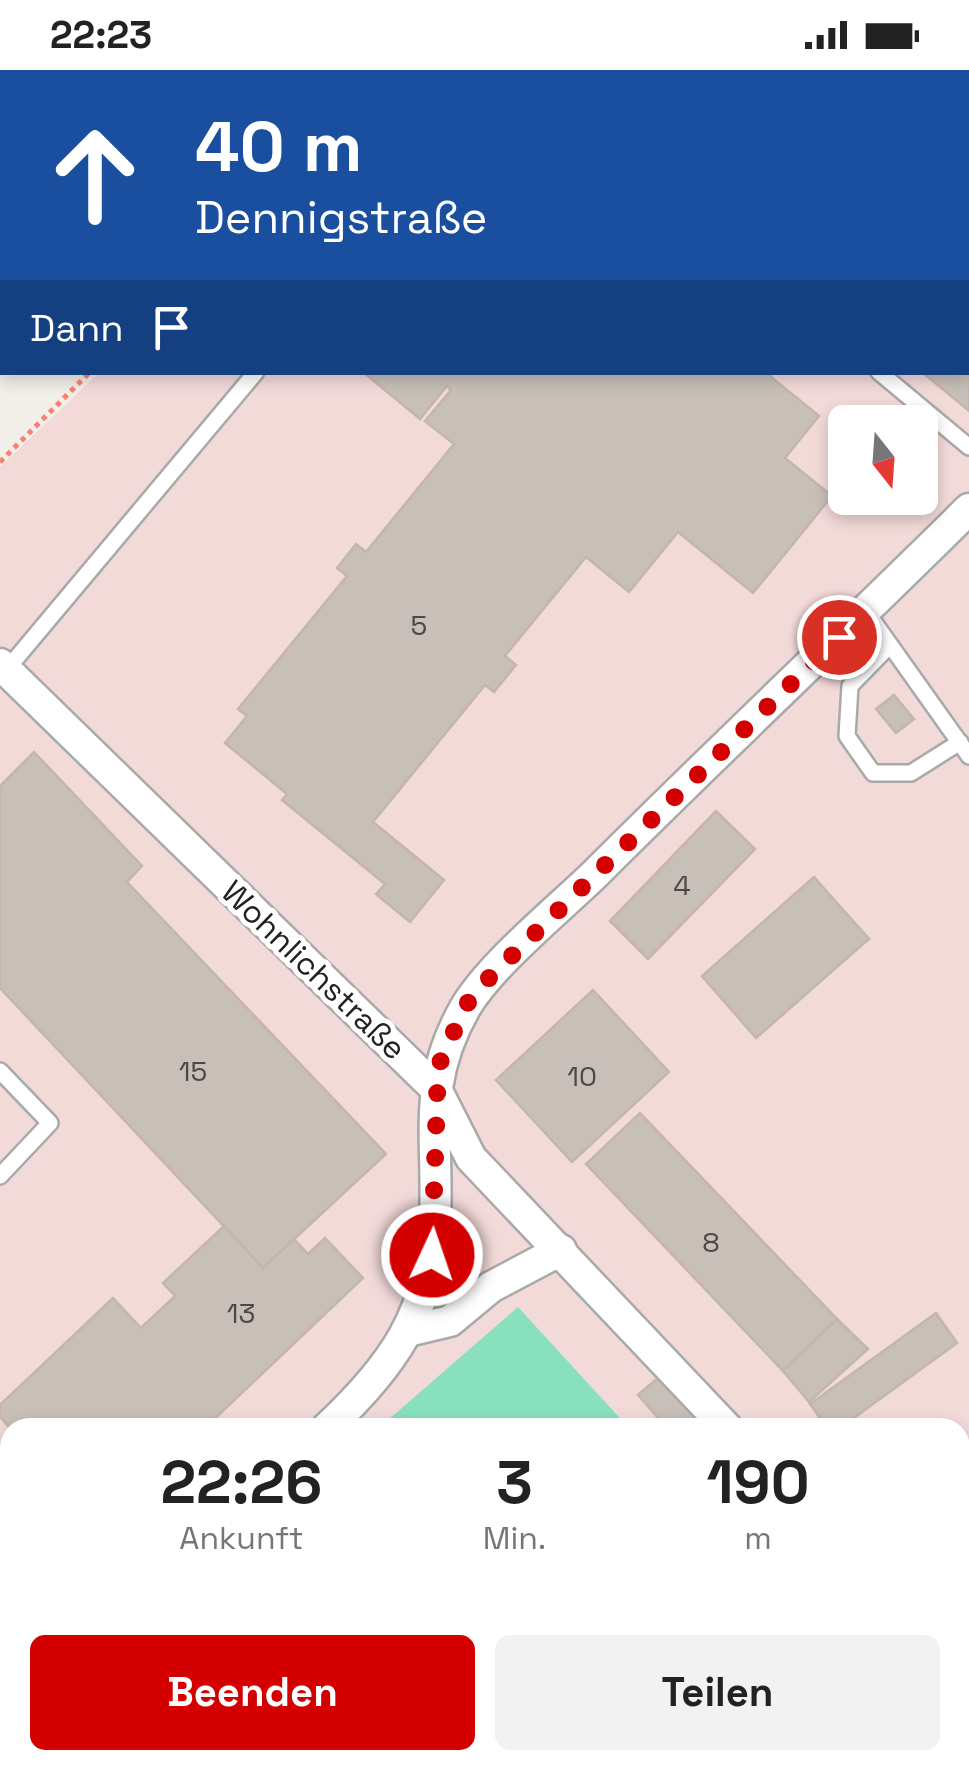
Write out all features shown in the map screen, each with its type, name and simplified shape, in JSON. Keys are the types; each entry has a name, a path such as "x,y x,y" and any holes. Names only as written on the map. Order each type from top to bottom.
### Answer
{"street":[{"path":"336,1418 400,1348 423,1294 432,1255 438,1067 466,1005 487,980 969,508"},
{"name":"Wohnlichstraße","path":"2,670 436,1089 471,1158 718,1418"},
{"path":"408,1332 450,1321 492,1288 561,1250"}],"lane":[{"path":"2,670 253,375"},
{"path":"883,375 969,447"},
{"path":"866,611 964,749 911,772 873,772 847,736 850,686 890,645"},
{"path":"0,1071 50,1123 0,1176"}],"path":[{"path":"0,462 87,375"}],"shaded area":[{"path":"97,375 969,375 969,1418 0,1418 0,467"}],"green space":[{"path":"518,1307 620,1418 390,1418"}],"building":[{"path":"367,375 769,375 819,416 785,458 828,493 828,501 753,593 678,532 629,592 586,557 505,656 516,665 494,692 485,685 373,822 444,880 410,922 376,894 385,884 282,800 287,794 225,743 247,716 238,709 347,576 337,568 356,544 366,552 454,444 425,421 451,390 447,386 420,419"},
{"path":"926,375 969,375 969,411"},
{"path":"894,695 914,719 896,733 876,709"},
{"path":"34,752 142,866 127,882 386,1154 263,1268 0,988 0,786"},
{"path":"716,811 755,849 648,959 610,921"},
{"path":"814,877 869,939 756,1038 702,976"},
{"path":"593,990 669,1072 572,1162 496,1080"},
{"path":"640,1113 837,1319 783,1371 586,1164"},
{"path":"224,1226 263,1268 294,1239 308,1254 325,1238 363,1278 216,1418 0,1417 0,1405 113,1298 141,1328 175,1296 163,1283"},
{"path":"936,1313 957,1343 854,1418 820,1418 810,1404"},
{"path":"837,1319 868,1349 809,1402 783,1371"},
{"path":"665,1372 706,1418 658,1418 638,1395"}],"route":[{"path":"432,1255 438,1067 466,1005 630,838 839,637"}]}
